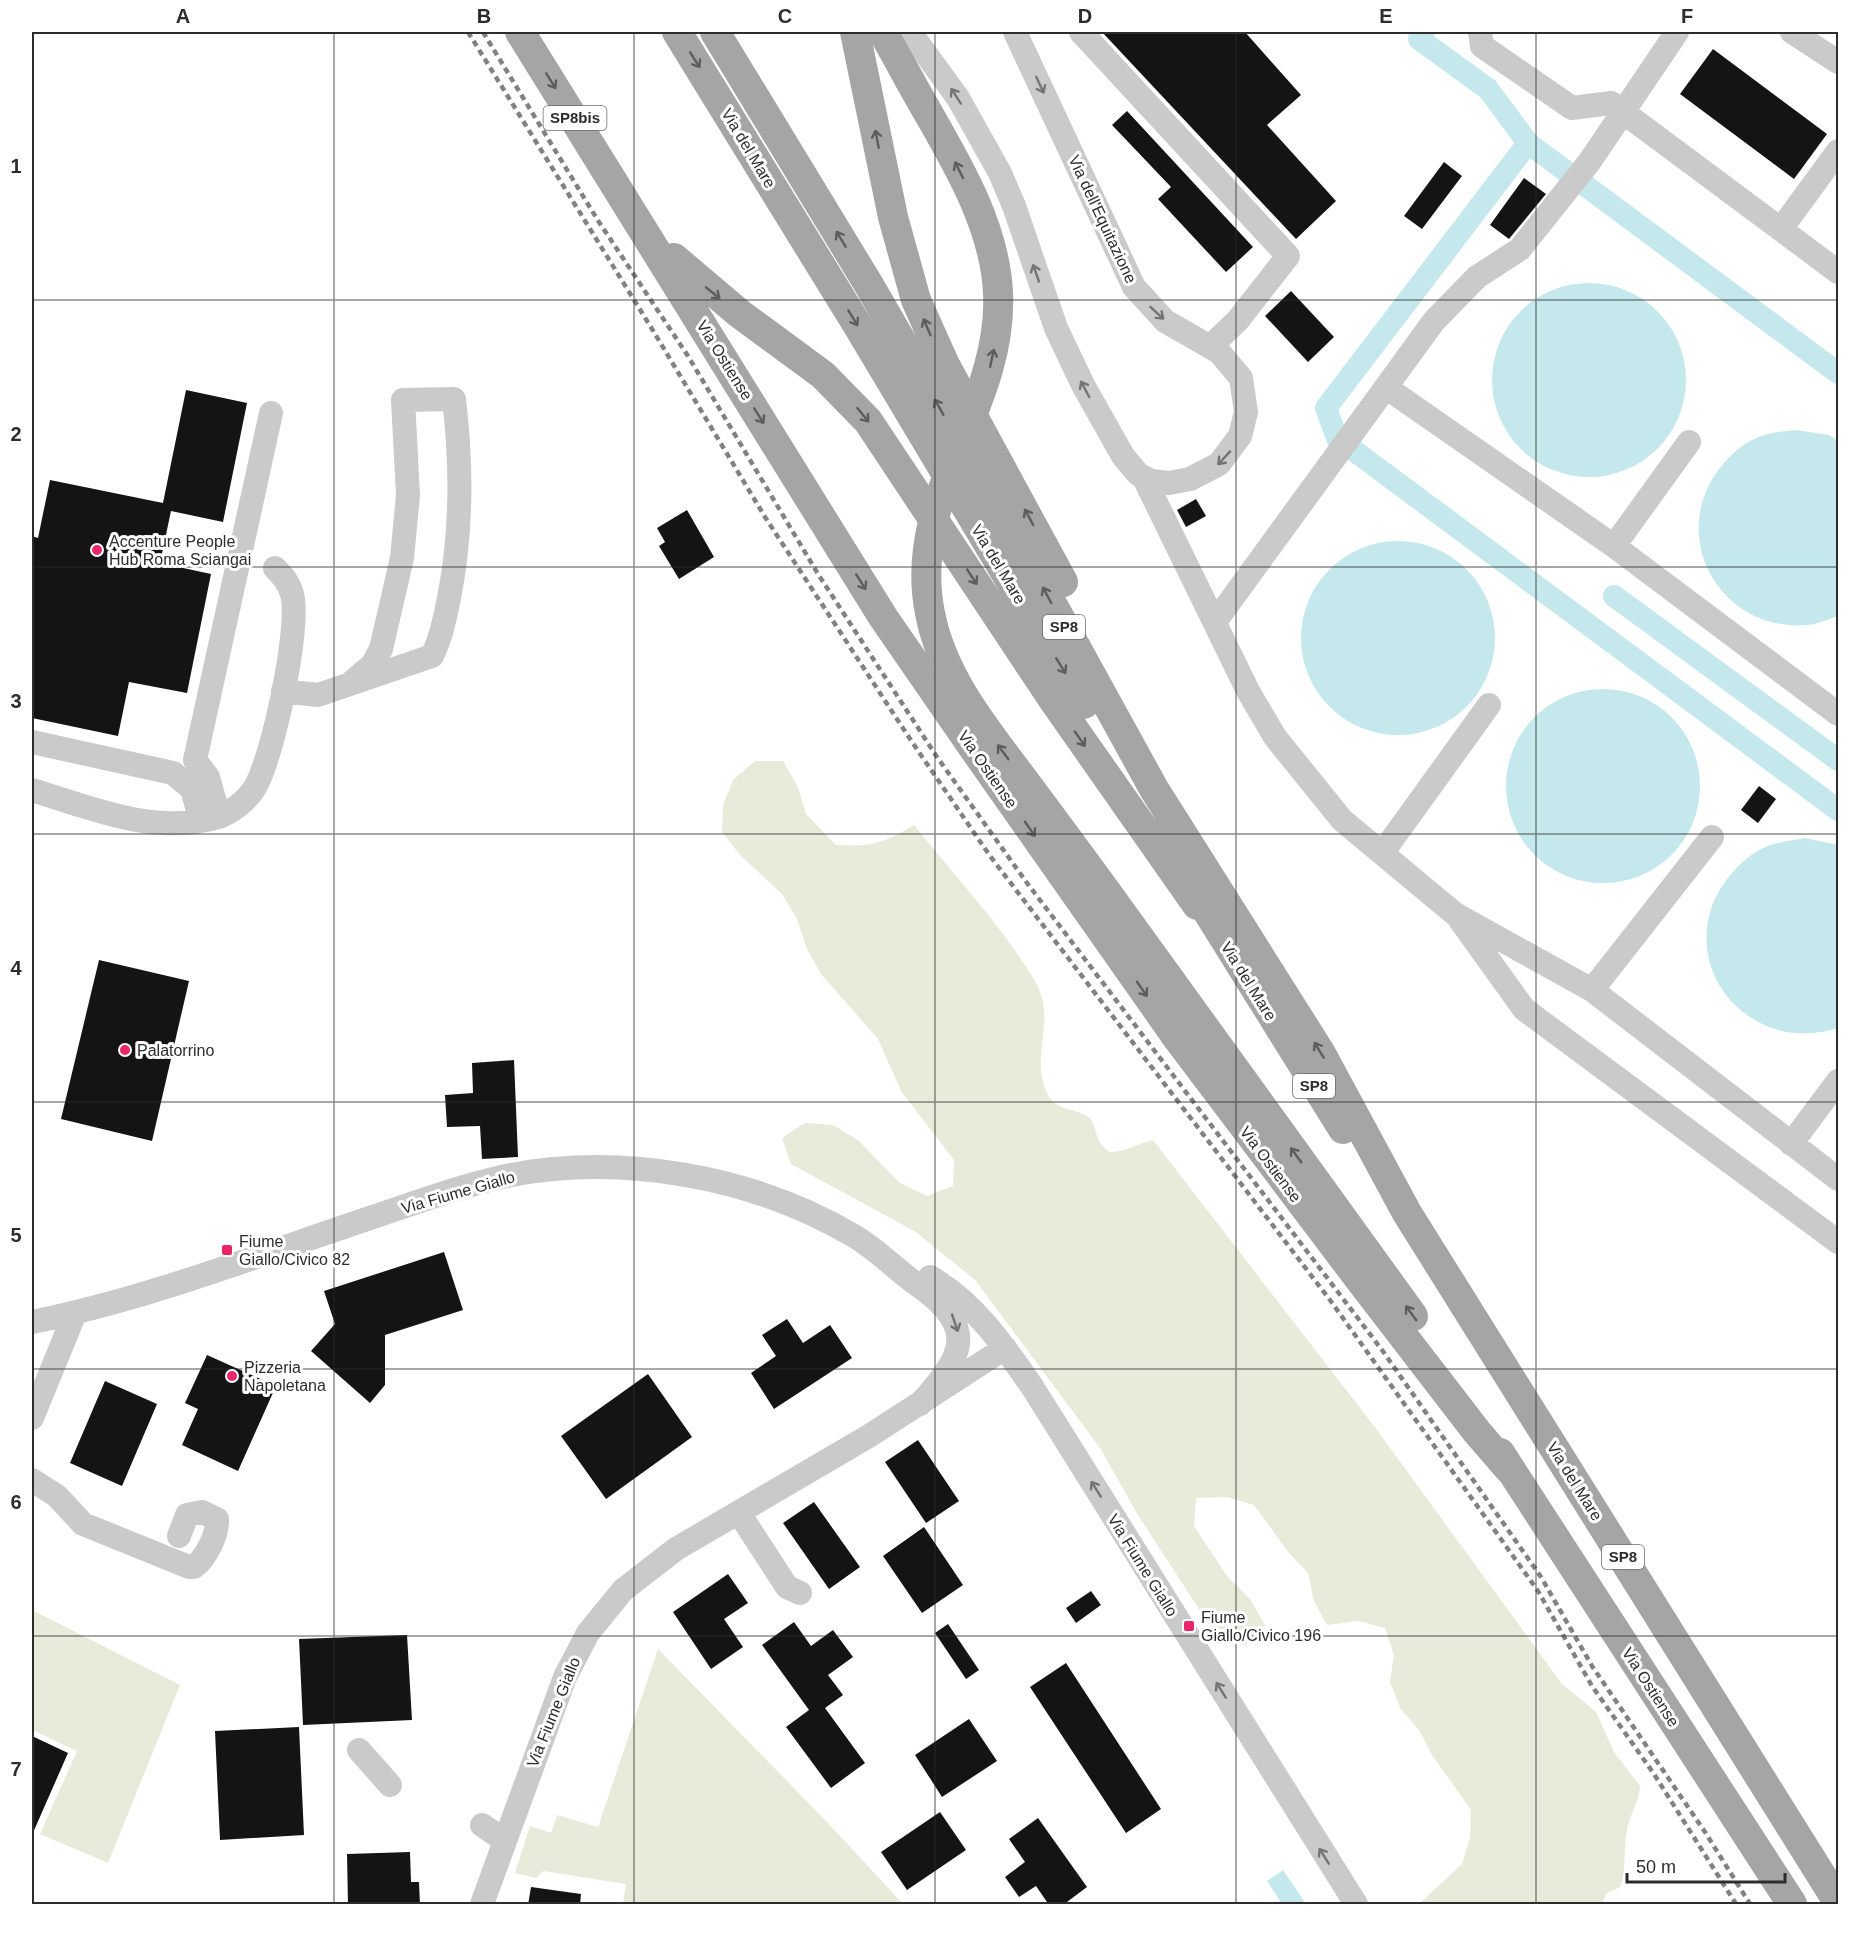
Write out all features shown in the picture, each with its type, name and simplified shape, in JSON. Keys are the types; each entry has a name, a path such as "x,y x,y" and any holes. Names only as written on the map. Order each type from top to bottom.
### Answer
{"main road":[{"name":"Via Ostiense","path":"520,32 630,205 883,617 1191,1058 1477,1432 1509,1469"},
{"name":"Via del Mare","path":"677,32 858,326 1231,953 1335,1118 1407,1213"},
{"name":"Via del Mare","path":"715,32 869,285 1017,541 1154,789 1320,1052 1407,1213 1839,1902"},
{"path":"855,32 892,217 922,317 952,380 1100,653 1227,906"},
{"name":"Via Ostiense","path":"883,32 979,212 992,254 998,292 997,332 988,372 945,481 927,540 926,585 933,628 950,669 971,707 1434,1345 1470,1398 1509,1469 1792,1905"},
{"path":"630,205 664,247 696,278 823,375 868,421 1054,701 1231,953"}],"street":[{"path":"910,32 973,124 1009,193 1056,328 1101,420 1129,463 1144,478 1248,691 1275,737 1342,820 1455,914 1592,990 1839,1179"},
{"name":"Via dell'Equitazione","path":"1015,32 1134,287 1165,321 1211,346 1227,359 1241,378 1246,412 1240,436 1219,464 1200,476 1169,483 1144,478"},
{"path":"1081,32 1288,256 1238,320 1211,346"},
{"path":"1480,32 1482,46 1572,108 1582,109 1608,102 1839,272"},
{"path":"1215,622 1434,321 1477,277 1520,249 1590,161 1677,32"},
{"path":"1792,32 1839,62"},
{"path":"1781,229 1836,160"},
{"path":"1387,388 1614,546 1839,714"},
{"path":"283,691 318,695 432,656 438,643 459,535 460,470 454,399 403,400 408,495 402,558 381,650 372,664 352,682"},
{"path":"210,819 208,777 195,760 271,413"},
{"path":"1614,546 1689,442"},
{"path":"32,790 143,821 162,824 210,819 234,809 254,789 265,762 283,691 292,638 293,596 286,579 275,568"},
{"path":"1383,852 1489,705"},
{"path":"32,742 173,772 192,789 210,819"},
{"path":"1592,990 1712,837"},
{"path":"1455,914 1524,1008 1839,1242"},
{"path":"1791,1144 1839,1081"},
{"name":"Via Fiume Giallo","path":"32,1322 75,1313 438,1195 508,1176 558,1170 642,1170 676,1174 735,1187 825,1220 883,1256 941,1302 953,1316 958,1327 958,1343 951,1367 920,1404"},
{"name":"Via Fiume Giallo","path":"883,1256 930,1277 953,1292 980,1316 1005,1348 1033,1388 1356,1905"},
{"path":"32,1418 75,1313"},
{"name":"Via Fiume Giallo","path":"482,1905 570,1664 594,1625 623,1590 648,1568 920,1404 1005,1348"},
{"path":"32,1480 57,1496 83,1524 189,1567 194,1567 200,1562 218,1528 217,1519 202,1512 187,1515 178,1536"},
{"path":"739,1513 787,1587 801,1593"},
{"path":"359,1750 390,1785"},
{"path":"482,1825 504,1840"}],"green space":[{"path":"755,761 783,761 798,787 806,814 836,845 877,843 914,825 993,921 1035,981 1044,1010 1041,1051 1042,1079 1050,1098 1058,1105 1089,1117 1098,1138 1109,1152 1153,1140 1374,1426 1562,1684 1596,1712 1614,1752 1640,1786 1628,1825 1620,1887 1607,1893 1602,1904 1419,1904 1462,1864 1470,1838 1471,1810 1432,1755 1419,1730 1400,1708 1390,1682 1394,1655 1385,1628 1358,1621 1327,1625 1314,1601 1308,1573 1288,1552 1254,1505 1227,1497 1196,1498 1194,1526 1227,1576 1250,1599 1265,1625 1245,1645 1217,1637 1138,1515 1100,1448 975,1280 916,1232 791,1164 782,1138 805,1123 833,1125 858,1140 900,1183 927,1196 953,1186 954,1160 901,1091 878,1039 821,974 807,949 797,919 782,894 740,855 722,832 723,805 733,780"},
{"path":"32,1610 180,1685 108,1863 40,1834 77,1751 32,1730"},
{"path":"658,1649 828,1823 903,1904 623,1904 626,1884 543,1871 536,1878 515,1873 530,1826 551,1833 557,1815 598,1827"}],"water":[{"path":"1579,283 1599,283 1635,294 1658,311 1670,326 1679,343 1686,370 1686,390 1679,417 1670,434 1658,449 1643,461 1626,470 1599,477 1579,477 1543,466 1514,442 1503,426 1496,408 1492,390 1492,370 1503,334 1527,305 1543,294 1561,287"},
{"path":"1796,430 1829,435 1838,441 1838,616 1808,625 1776,623 1748,613 1726,595 1710,573 1700,547 1699,519 1707,490 1724,463 1753,439 1772,433"},
{"path":"1388,541 1408,541 1444,552 1467,569 1479,584 1488,601 1495,628 1495,648 1488,675 1479,692 1467,707 1452,719 1435,728 1408,735 1388,735 1352,724 1323,700 1312,684 1305,666 1301,648 1301,628 1312,592 1336,563 1352,552 1370,545"},
{"path":"1593,689 1613,689 1649,700 1672,717 1684,732 1693,749 1700,776 1700,796 1693,823 1684,840 1672,855 1657,867 1640,876 1613,883 1593,883 1557,872 1528,848 1517,832 1510,814 1506,796 1506,776 1517,740 1541,711 1557,700 1575,693"},
{"path":"1805,838 1838,845 1838,1028 1803,1033 1771,1028 1744,1013 1723,990 1710,963 1707,933 1714,902 1741,863 1768,846"},
{"path":"1283,1870 1306,1904 1282,1904 1267,1881"}],"building":[{"path":"1102,32 1245,32 1301,95 1267,125 1336,201 1296,239"},
{"path":"1713,49 1827,134 1794,179 1680,94"},
{"path":"1127,111 1253,247 1226,272 1158,199 1171,187 1112,125"},
{"path":"1444,162 1462,176 1422,229 1404,216"},
{"path":"1524,178 1546,194 1509,239 1490,225"},
{"path":"1291,291 1334,337 1308,362 1265,316"},
{"name":"Accenture People Hub Roma Sciangai","path":"186,390 247,403 223,522 171,511 160,563 211,574 187,693 129,682 118,736 32,718 32,536 38,538 50,480 163,503"},
{"path":"1196,499 1206,516 1186,527 1177,510"},
{"path":"687,510 714,557 679,579 659,546 665,542 657,528"},
{"path":"1759,786 1776,799 1758,823 1741,810"},
{"name":"Palatorrino","path":"99,960 189,981 152,1141 61,1119"},
{"path":"514,1060 518,1157 482,1159 480,1126 447,1127 445,1095 473,1093 472,1063"},
{"path":"444,1252 463,1310 385,1335 385,1385 370,1403 311,1351 335,1324 324,1291"},
{"path":"787,1319 803,1343 830,1325 852,1358 774,1409 751,1373 776,1356 762,1335"},
{"path":"207,1355 276,1386 238,1471 182,1445 198,1409 185,1403"},
{"path":"648,1374 692,1437 606,1499 561,1436"},
{"path":"105,1381 157,1404 122,1486 70,1463"},
{"path":"918,1440 959,1501 926,1523 885,1462"},
{"path":"814,1502 860,1567 829,1589 783,1523"},
{"path":"924,1527 963,1585 922,1613 883,1556"},
{"path":"728,1574 748,1603 724,1619 743,1647 711,1669 673,1612"},
{"path":"1091,1591 1101,1605 1076,1623 1066,1608"},
{"path":"794,1622 811,1646 833,1630 853,1657 828,1675 843,1695 825,1708 865,1763 831,1788 786,1727 809,1710 762,1645"},
{"path":"948,1624 979,1670 966,1679 935,1633"},
{"path":"407,1635 412,1720 303,1725 299,1639"},
{"path":"1066,1663 1161,1809 1126,1833 1030,1687"},
{"path":"969,1719 997,1761 942,1797 915,1755"},
{"path":"299,1727 304,1835 220,1840 215,1731"},
{"path":"32,1736 68,1753 32,1835"},
{"path":"940,1812 966,1850 907,1890 881,1852"},
{"path":"1038,1818 1087,1887 1063,1905 1049,1905 1036,1886 1019,1897 1005,1877 1025,1862 1009,1839"},
{"path":"410,1852 411,1882 419,1882 420,1905 348,1905 347,1854"},
{"path":"531,1887 581,1894 580,1905 528,1905"}],"waterway":[{"path":"1424,32 1419,39 1488,89 1528,143 1326,408 1337,438 1838,810"},
{"path":"1528,143 1838,373"},
{"path":"1614,596 1838,760"}],"railway":[{"path":"468,32 652,329 765,517 912,742 990,856 1330,1300 1538,1591 1592,1686 1654,1774 1736,1904"},
{"path":"483,32 597,219 688,356 818,574 937,757 1027,883 1382,1350 1541,1577 1592,1666 1705,1832 1750,1904"}],"place":[{"name":"Accenture People Hub Roma Sciangai","path":"97,550"},
{"name":"Palatorrino","path":"125,1050"},
{"name":"Fiume Giallo/Civico 82","path":"227,1250"},
{"name":"Pizzeria Napoletana","path":"232,1376"},
{"name":"Fiume Giallo/Civico 196","path":"1189,1626"}]}
